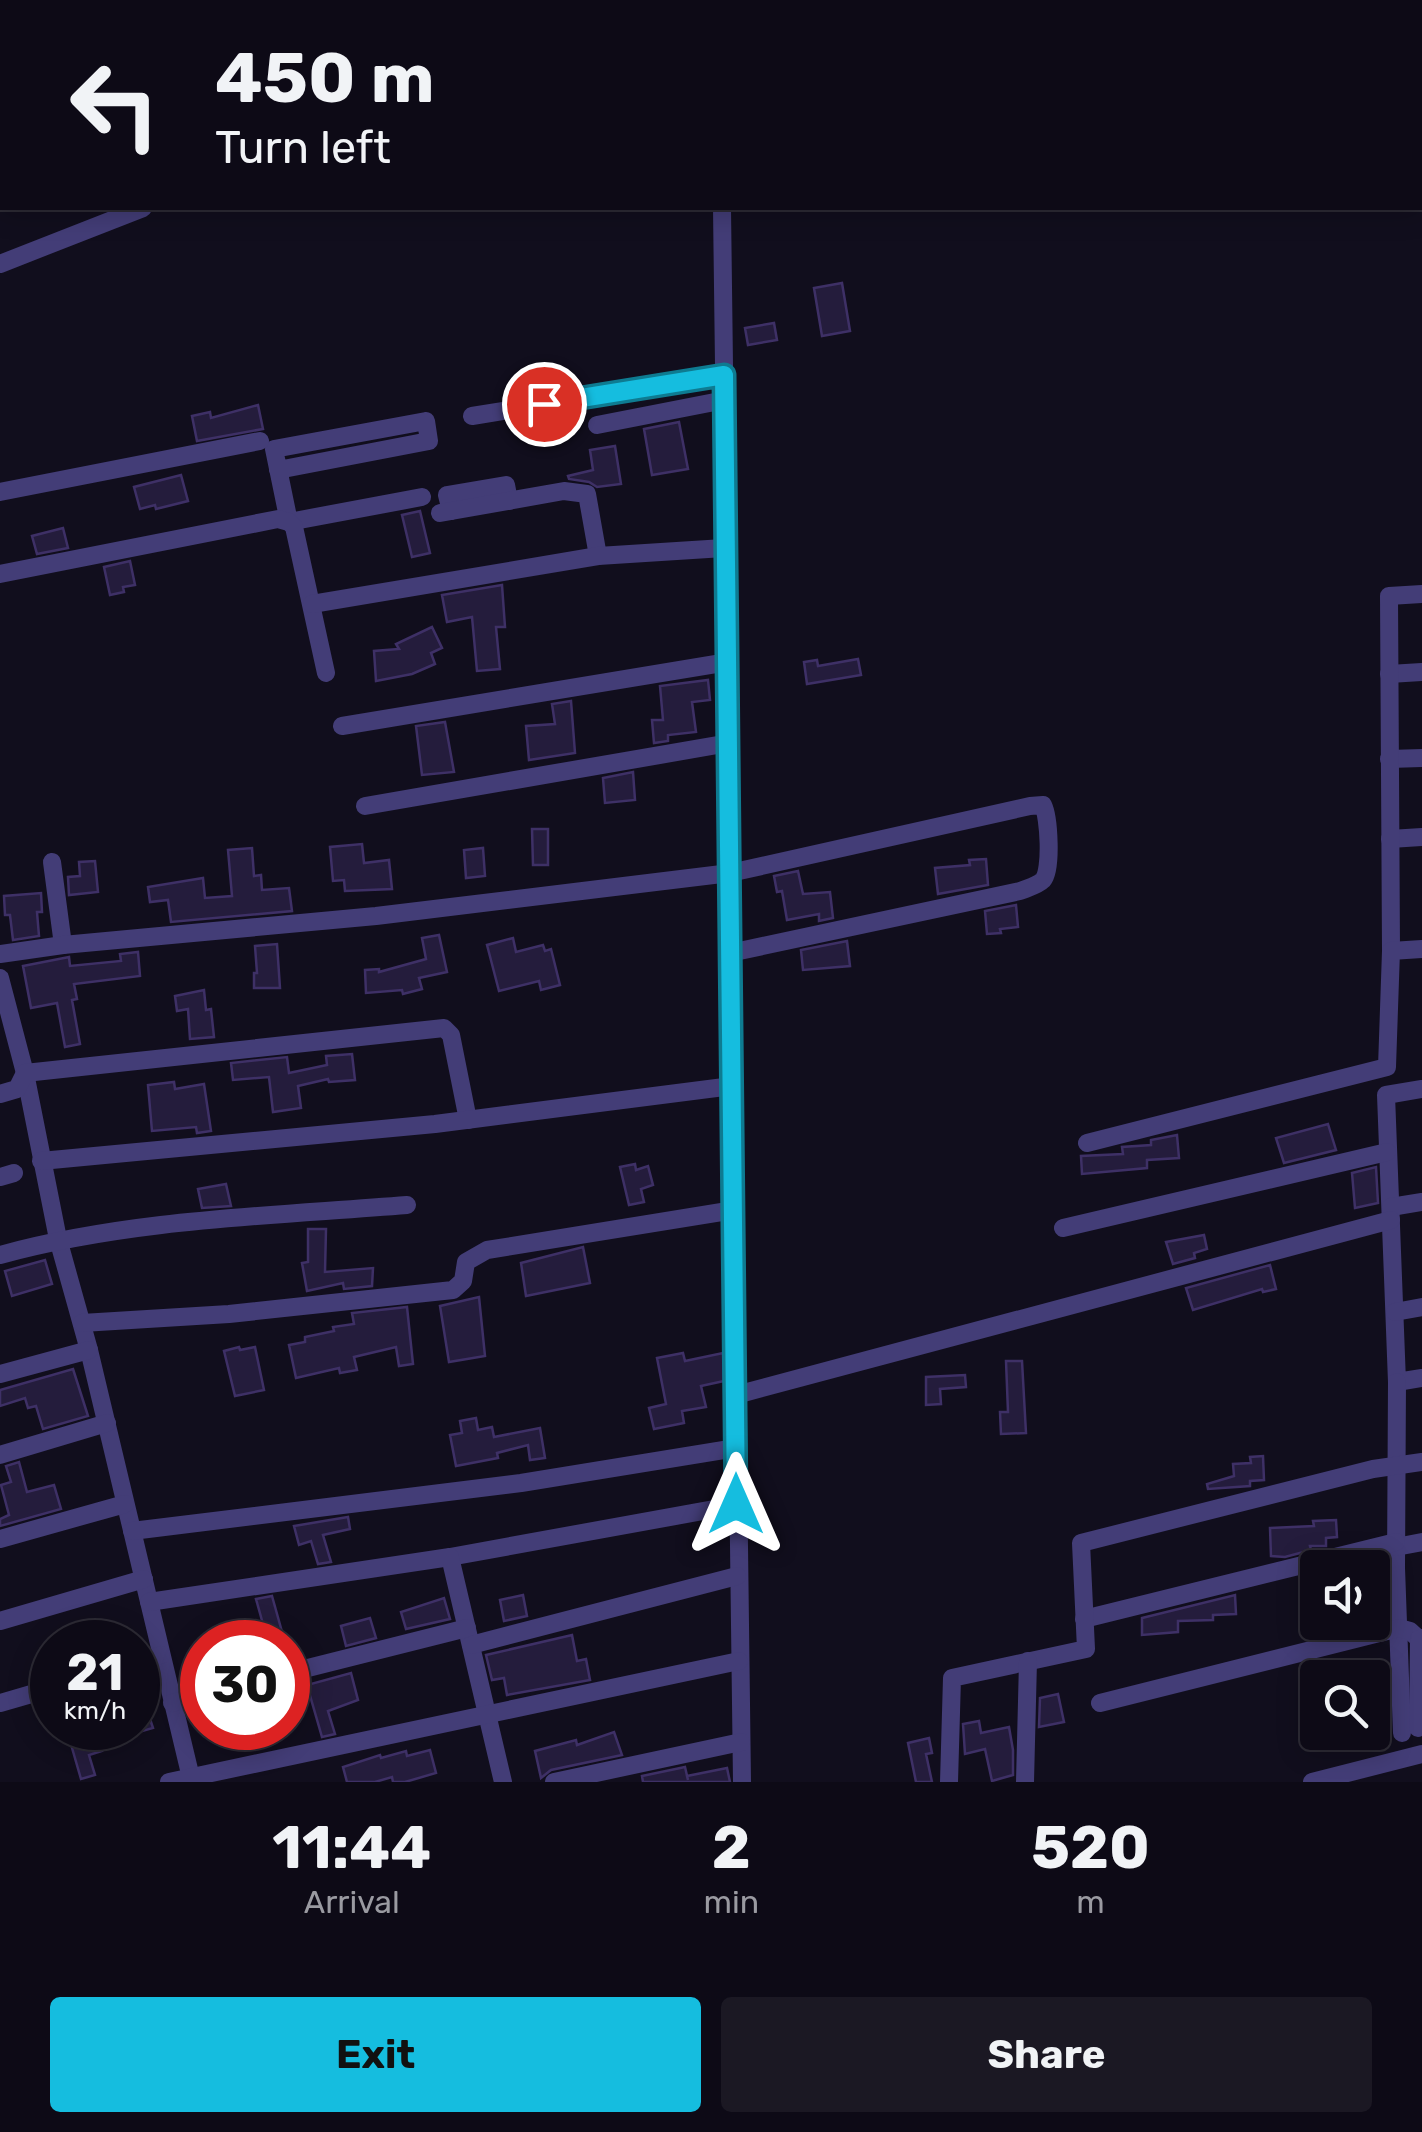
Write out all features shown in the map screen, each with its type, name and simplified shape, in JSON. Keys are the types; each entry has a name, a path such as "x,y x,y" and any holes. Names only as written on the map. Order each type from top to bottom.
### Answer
{"street":[{"path":"0,264 137,210"},
{"path":"722,210 742,1782"},
{"path":"472,416 724,375"},
{"path":"596,425 724,400"},
{"path":"278,470 430,441 426,421 274,450 278,470 289,522 294,528 312,604 326,673"},
{"path":"367,432 372,452"},
{"path":"334,438 338,459"},
{"path":"0,492 260,441"},
{"path":"446,512 564,491 587,494 598,556"},
{"path":"0,574 278,520 289,522 422,497"},
{"path":"312,604 598,556 724,548"},
{"path":"1087,1143 1387,1067 1391,951 1388,596 1422,594"},
{"path":"342,726 728,662"},
{"path":"1389,674 1422,672"},
{"path":"364,806 728,744"},
{"path":"1389,760 1422,758"},
{"path":"0,954 376,916 730,873 1030,806 1043,806 1048,815 1047,874 1040,883 1020,891 730,954"},
{"path":"1390,839 1422,837"},
{"path":"52,862 63,945"},
{"path":"1391,951 1422,949"},
{"path":"0,978 25,1072 58,1239 89,1350 192,1779"},
{"path":"25,1072 444,1028 451,1034 468,1120"},
{"path":"0,1094 17,1088 25,1072"},
{"path":"41,1161 468,1120 732,1086"},
{"path":"1100,1703 1399,1628 1420,1638 1410,1731 1399,1628 1397,1382 1386,1096 1422,1089"},
{"path":"1064,1228 1388,1152"},
{"path":"736,1395 1422,1202"},
{"path":"0,1255 58,1239 408,1205"},
{"path":"82,1324 248,1312 453,1290 463,1281 466,1262 487,1250 734,1210"},
{"path":"1395,1312 1422,1308"},
{"path":"0,1374 89,1350"},
{"path":"1397,1382 1422,1378"},
{"path":"0,1455 106,1423"},
{"path":"132,1531 521,1484 736,1448"},
{"path":"949,1782 952,1678 1086,1648 1081,1543 1373,1470 1422,1462"},
{"path":"0,1539 126,1504"},
{"path":"149,1602 450,1557 736,1504"},
{"path":"1084,1619 1396,1544 1422,1542"},
{"path":"450,1557 503,1782"},
{"path":"310,1669 737,1576"},
{"path":"0,1620 144,1579"},
{"path":"1025,1782 1028,1661"},
{"path":"169,1782 739,1662"},
{"path":"0,1703 30,1694"},
{"path":"172,1703 180,1701"},
{"path":"554,1782 741,1742"},
{"path":"1312,1782 1422,1754"}],"building":[{"path":"842,283 850,331 822,336 814,288"},
{"path":"774,323 777,340 748,345 745,328"},
{"path":"258,405 263,429 197,441 192,416 210,412 211,418"},
{"path":"679,422 688,469 652,475 644,429"},
{"path":"615,446 621,484 597,487 569,479 568,476 593,470 590,450"},
{"path":"181,475 188,501 140,509 134,487"},
{"path":"420,511 430,553 412,557 402,515"},
{"path":"63,528 68,548 37,554 32,536"},
{"path":"130,561 135,585 110,595 104,567"},
{"path":"502,585 505,627 496,627 500,669 477,671 472,617 447,622 442,595"},
{"path":"432,627 442,648 431,653 435,664 412,674 376,681 374,651 399,649 396,644"},
{"path":"858,659 861,675 807,684 804,662 817,660 818,666"},
{"path":"708,680 710,700 692,702 696,732 668,735 668,741 654,743 652,720 663,720 660,686"},
{"path":"571,701 575,753 529,760 526,726 555,724 552,704"},
{"path":"445,722 454,772 422,775 416,726"},
{"path":"633,772 635,800 605,803 603,778"},
{"path":"532,829 548,829 548,865 533,865"},
{"path":"362,844 364,863 389,860 392,889 345,891 344,880 333,881 330,847"},
{"path":"252,848 254,876 261,875 262,890 289,888 292,911 171,922 168,900 150,902 148,887 203,878 205,898 232,896 228,850"},
{"path":"483,848 485,876 466,878 464,850"},
{"path":"986,859 988,885 938,894 935,868 970,865 969,860"},
{"path":"95,861 98,892 69,895 68,877 80,876 79,862"},
{"path":"798,871 803,894 830,892 833,918 819,921 819,914 787,920 782,891 777,892 774,876"},
{"path":"41,893 42,912 37,912 39,936 13,940 4,896"},
{"path":"1016,905 1018,927 987,934 985,911"},
{"path":"439,935 447,972 419,978 422,989 403,994 402,990 366,993 365,970 379,972 426,959 422,938"},
{"path":"513,938 516,952 543,945 545,951 551,949 560,985 541,990 539,981 499,991 487,945"},
{"path":"847,941 850,966 803,970 801,950"},
{"path":"277,944 280,988 254,988 255,946"},
{"path":"138,952 140,976 74,984 77,999 72,1000 80,1044 65,1047 57,1003 31,1008 23,966 69,957 70,966 121,961 120,954"},
{"path":"204,990 214,1037 190,1039 188,1009 177,1011 175,996"},
{"path":"352,1054 355,1080 328,1079 298,1086 301,1108 273,1112 269,1077 233,1080 231,1063 287,1057 289,1073 327,1065 326,1056"},
{"path":"174,1082 175,1089 204,1084 211,1131 197,1133 196,1127 152,1131 148,1085"},
{"path":"1328,1124 1336,1150 1284,1163 1276,1138"},
{"path":"1177,1135 1179,1158 1147,1160 1147,1168 1082,1174 1081,1156 1123,1154 1122,1147 1151,1145 1151,1140"},
{"path":"635,1164 636,1170 648,1166 653,1185 641,1189 644,1202 629,1205 620,1167"},
{"path":"1376,1167 1378,1203 1355,1208 1352,1173"},
{"path":"226,1184 231,1206 202,1208 198,1189"},
{"path":"308,1229 326,1229 325,1272 373,1268 372,1286 344,1289 343,1283 307,1291 302,1263 308,1262"},
{"path":"1204,1235 1207,1249 1194,1253 1195,1258 1173,1264 1166,1242"},
{"path":"583,1247 590,1283 526,1296 521,1263"},
{"path":"45,1260 52,1284 12,1296 5,1271"},
{"path":"1270,1265 1276,1289 1262,1289 1193,1310 1186,1288"},
{"path":"479,1297 485,1356 449,1362 440,1306"},
{"path":"407,1307 413,1364 399,1366 396,1347 354,1357 357,1370 340,1373 339,1368 296,1378 289,1345 334,1331 333,1327 354,1324 352,1313"},
{"path":"255,1347 264,1390 235,1396 224,1351"},
{"path":"683,1353 685,1361 723,1353 724,1381 701,1386 706,1407 682,1411 684,1423 654,1429 649,1408 666,1404 657,1358"},
{"path":"1006,1361 1022,1361 1026,1433 1001,1434 1000,1412 1008,1412"},
{"path":"73,1369 88,1416 43,1429 36,1406 28,1408 25,1398 0,1406 0,1390"},
{"path":"965,1375 966,1387 940,1389 941,1404 926,1405 926,1377"},
{"path":"476,1418 478,1430 492,1427 494,1437 540,1428 545,1458 530,1460 528,1445 497,1453 498,1458 456,1466 450,1435 462,1433 460,1421"},
{"path":"1263,1456 1264,1480 1250,1481 1250,1486 1208,1489 1207,1484 1234,1476 1233,1464 1251,1463 1250,1457"},
{"path":"19,1462 27,1492 54,1485 61,1509 0,1526 0,1519 9,1515 1,1485 11,1482 6,1466"},
{"path":"348,1517 350,1529 323,1535 331,1562 318,1564 311,1541 299,1545 294,1526"},
{"path":"1336,1520 1337,1537 1326,1538 1326,1546 1310,1546 1311,1550 1285,1557 1271,1556 1270,1528 1314,1526 1313,1521"},
{"path":"523,1595 527,1616 504,1621 500,1600"},
{"path":"1235,1595 1236,1614 1213,1615 1213,1620 1178,1621 1178,1632 1142,1635 1142,1618"},
{"path":"272,1596 279,1620 262,1620 256,1599"},
{"path":"444,1598 450,1619 406,1629 401,1612"},
{"path":"370,1618 376,1638 346,1646 341,1626"},
{"path":"572,1635 577,1661 586,1659 590,1680 507,1695 504,1678 492,1680 486,1655"},
{"path":"351,1673 358,1700 328,1711 335,1734 322,1737 310,1684"},
{"path":"1058,1694 1064,1722 1039,1727 1040,1698"},
{"path":"979,1721 981,1733 1009,1727 1013,1775 992,1781 985,1749 965,1754 963,1724"},
{"path":"614,1732 622,1755 551,1770 541,1778 535,1751 576,1740 577,1745"},
{"path":"929,1738 932,1753 926,1754 932,1782 916,1782 908,1743"},
{"path":"73,1750 102,1750 89,1755 95,1775 81,1779"},
{"path":"430,1750 436,1773 405,1782 393,1782 392,1777 375,1782 347,1782 343,1767 380,1755 381,1758 406,1751 407,1756"},
{"path":"685,1767 687,1776 727,1768 730,1782 643,1782 642,1776"}],"route":[{"path":"544,404 724,375 736,1504"}]}
